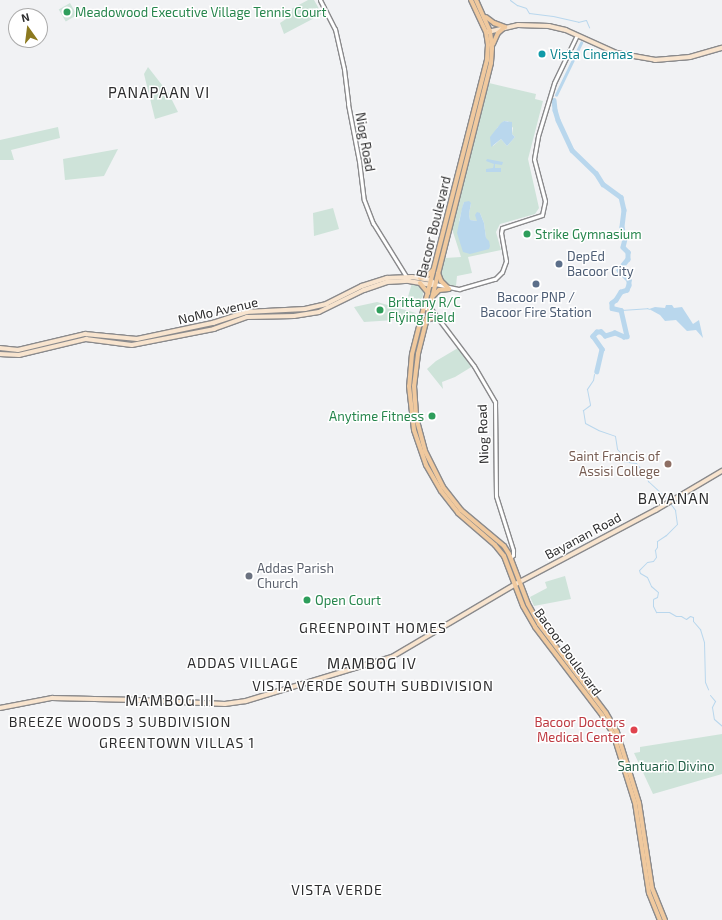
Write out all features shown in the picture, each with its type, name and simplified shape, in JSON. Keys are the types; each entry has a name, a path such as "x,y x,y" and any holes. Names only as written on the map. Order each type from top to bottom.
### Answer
{"main road":[{"name":"Bacoor Boulevard","path":"471,0 488,32 488,49 483,79 428,293 426,320 416,360 412,389 418,429 425,451 435,473 456,505 504,546 511,557 524,606 535,627 604,719 617,743 635,804 649,893 660,920"},
{"name":"Bacoor Boulevard","path":"476,0 483,14 492,48 488,80 432,298 426,308 412,359 414,430 428,470 449,503 504,556 539,624 606,713 617,732 639,803 652,888 665,920"},
{"path":"483,14 494,24 505,27"},
{"path":"488,32 518,25 542,25 566,30 615,52 646,59 690,57 722,48"},
{"path":"492,48 496,36 505,27"},
{"path":"428,293 420,280 434,270"},
{"path":"438,273 441,281 449,288"},
{"name":"NoMo Avenue","path":"0,348 18,350 85,334 137,339 213,323 246,312 293,310 317,307 377,280 407,276 430,285 435,284"},
{"name":"NoMo Avenue","path":"0,354 18,355 86,339 132,345 214,329 247,317 294,316 319,312 379,284 395,281 431,280 435,284"},
{"path":"432,298 439,290 449,288"},
{"path":"246,312 247,317"},
{"path":"426,320 436,317"},
{"name":"Bayanan Road","path":"0,708 52,698 224,704 246,701 392,657 518,582 656,510 722,471"},
{"path":"481,534 485,530"}],"street":[{"name":"Niog Road","path":"320,0 335,29 344,69 364,200 373,223 410,281"},
{"name":"NoMo Avenue","path":"435,284 449,288 463,289 488,282 498,277 504,269 506,261 500,233 502,228 539,218 544,212 545,201 534,156 538,136 554,83 577,35"},
{"name":"Niog Road","path":"426,308 436,317 474,366 494,402 496,496 513,550 514,555 511,557"}],"green space":[{"path":"308,0 314,0 322,14 284,34 280,23 286,19 284,13"},
{"name":"Meadowood Executive Village Tennis Court","path":"70,3 77,15 66,22 59,10"},
{"path":"148,67 169,94 178,112 155,119 144,74"},
{"path":"489,83 536,94 535,99 543,101 528,159 539,208 535,214 500,224 496,232 501,250 468,257 472,273 457,276 456,286 445,283 440,277 445,258 461,257 452,229","holes":["504,121 508,121 513,128 512,134 515,137 507,146 501,139 493,146 497,128","464,202 471,203 469,214 470,220 477,221 480,213 484,223 486,238 459,221"]},
{"path":"58,127 60,138 11,150 14,160 0,160 0,140"},
{"path":"118,149 104,176 65,180 63,159"},
{"path":"333,208 339,229 314,236 313,213"},
{"path":"412,283 421,286 424,290 421,304 407,300"},
{"name":"Brittany R/C Flying Field","path":"377,302 416,313 410,319 364,322 354,307"},
{"path":"458,348 473,366 455,377 442,382 443,389 427,369 436,361"},
{"path":"565,576 571,599 534,606 530,597 547,588 545,582"},
{"name":"Santuario Divino","path":"722,734 722,774 653,794 634,753 640,752 640,747"}],"water":[{"path":"504,121 512,122 512,134 515,137 507,146 501,139 491,147 490,137"},
{"path":"487,159 503,162 502,165 495,164 495,168 501,168 501,172 486,172 486,169 493,168 494,164 486,161"},
{"path":"469,201 471,203 469,214 470,220 477,221 475,215 477,212 480,213 484,223 486,238 489,241 490,246 489,249 470,254 463,252 457,233 464,202"},
{"path":"666,305 672,305 674,308 682,307 693,324 699,320 703,338 696,330 687,331 676,320 665,321 660,315 649,309 655,307 665,308"}],"waterway":[{"path":"510,0 517,5 526,8 529,13 553,16 578,22 586,20 589,27"},
{"path":"556,95 581,43"},
{"path":"554,100 558,120 572,150 596,173 603,184 621,197 624,210 622,227 625,239 623,247 628,252 628,259 619,270 629,280 629,285 627,290 621,292 612,303 612,308 621,310 627,336 624,337 615,333 605,336 601,332 597,332 593,336 602,349 597,371"},
{"path":"621,310 649,309"},
{"path":"594,374 593,380 587,389 590,405 583,410 585,423 598,430 615,436 617,449 621,453 621,461 636,463 645,474 648,481 667,499"},
{"path":"670,503 675,510 677,524 666,535 657,541 657,547 655,550 656,557 653,561 647,562 639,570 640,573 647,577 651,586 658,592 657,597 653,599 653,606 656,612 669,612 686,619 690,616 693,617 693,621 700,629 704,642 705,682 708,689"},
{"path":"710,695 715,701 712,707 714,719 722,726"}],"place":[{"name":"Meadowood Executive Village Tennis Court","path":"67,12"},
{"name":"Vista Cinemas","path":"542,54"},
{"name":"Strike Gymnasium","path":"527,234"},
{"name":"DepEd Bacoor City","path":"559,264"},
{"name":"Bacoor PNP / Bacoor Fire Station","path":"536,284"},
{"name":"Brittany R/C Flying Field","path":"380,310"},
{"name":"Anytime Fitness","path":"432,416"},
{"name":"Saint Francis of Assisi College","path":"668,464"},
{"name":"Addas Parish Church","path":"249,576"},
{"name":"Open Court","path":"307,600"},
{"name":"Bacoor Doctors Medical Center","path":"634,730"}],"district":[{"name":"PANAPAAN VI","path":"159,93"},
{"name":"BAYANAN","path":"674,499"},
{"name":"GREENPOINT HOMES","path":"373,628"},
{"name":"ADDAS VILLAGE","path":"243,663"},
{"name":"MAMBOG IV","path":"372,664"},
{"name":"VISTA VERDE SOUTH SUBDIVISION","path":"373,686"},
{"name":"MAMBOG III","path":"170,701"},
{"name":"BREEZE WOODS 3 SUBDIVISION","path":"120,722"},
{"name":"GREENTOWN VILLAS 1","path":"177,743"},
{"name":"VISTA VERDE","path":"337,890"}]}
